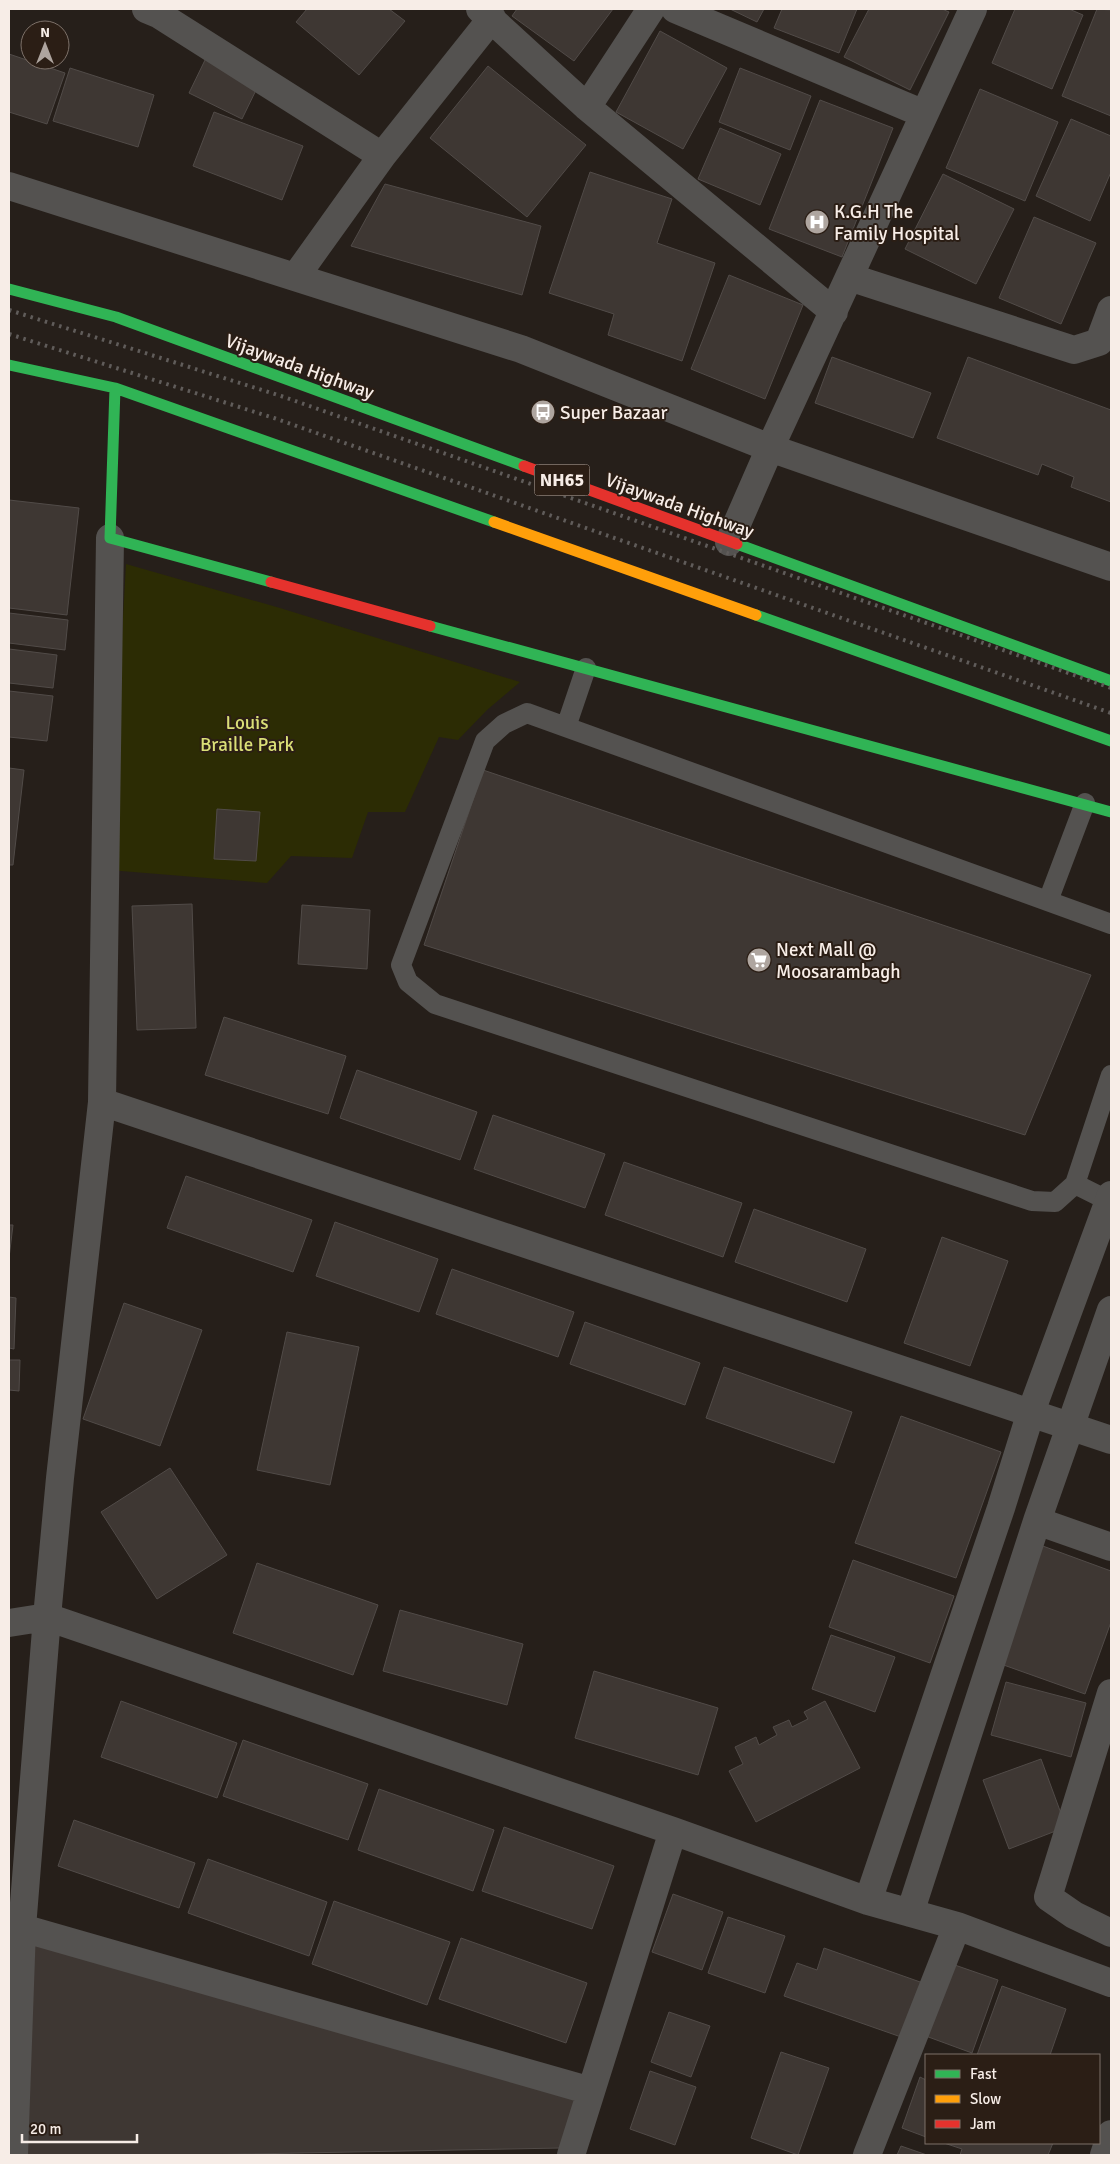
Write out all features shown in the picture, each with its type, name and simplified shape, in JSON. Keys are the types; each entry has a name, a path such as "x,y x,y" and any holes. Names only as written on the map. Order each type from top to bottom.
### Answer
{"main road":[{"name":"Vijaywada Highway","path":"9,290 116,317 1111,681"},
{"path":"9,364 115,388 1111,741"},
{"path":"115,388 110,538 1085,803 1111,812"}],"street":[{"path":"146,9 166,19 382,156"},
{"path":"587,107 651,9"},
{"path":"675,9 924,114"},
{"path":"729,542 770,448 973,9"},
{"path":"296,276 486,13 587,107 834,312"},
{"path":"9,186 521,349 770,448 1111,567"},
{"path":"849,277 1074,350 1099,342 1111,310"},
{"path":"14,2155 15,1929 60,1478 102,1102 110,538"},
{"path":"102,1102 1111,1440"},
{"path":"868,1901 1002,1508 1032,1412 1110,1198"},
{"path":"910,1914 1037,1520 1111,1310"},
{"path":"1037,1520 1111,1547"},
{"path":"9,1623 47,1617 673,1831 868,1901 957,1926 1111,1983"},
{"path":"1111,1693 1048,1897 1074,1915 1111,1933"},
{"path":"559,2155 571,2155 673,1831"},
{"path":"867,2155 957,1926"},
{"path":"15,1929 591,2091"},
{"path":"1104,2155 1111,2134"}],"lane":[{"path":"566,727 586,668"},
{"path":"1111,924 527,713 504,724 485,741 401,965 408,982 434,1004 1032,1201 1055,1202 1075,1184 1111,1075"},
{"path":"1048,901 1085,803"},
{"path":"1075,1184 1110,1198"}],"green space":[{"name":"Louis Braille Park","path":"126,564 280,608 520,682 487,710 458,740 439,737 405,812 368,812 352,858 291,856 267,883 109,870"}],"building":[{"path":"307,9 389,9 405,21 359,75 296,22"},
{"path":"517,9 613,9 574,61 512,16"},
{"path":"730,9 764,9 757,22"},
{"path":"782,9 857,9 839,53 774,28"},
{"path":"869,9 942,9 949,12 910,90 844,57"},
{"path":"1015,9 1069,9 1083,15 1052,89 992,63"},
{"path":"1097,9 1111,10 1111,116 1062,96"},
{"path":"660,31 727,68 683,149 616,112"},
{"path":"9,54 20,58 20,70 56,70 65,73 47,124 9,112"},
{"path":"206,58 259,84 242,119 189,93"},
{"path":"488,66 586,145 527,217 430,138"},
{"path":"70,68 154,95 138,147 53,121"},
{"path":"740,68 811,96 790,150 719,122"},
{"path":"980,89 1058,122 1025,201 946,168"},
{"path":"820,100 893,128 842,257 769,229"},
{"path":"214,112 303,146 282,200 193,166"},
{"path":"1071,119 1111,136 1111,172 1090,221 1036,196"},
{"path":"720,128 781,154 760,205 698,179"},
{"path":"590,172 672,199 657,243 715,263 682,361 608,335 614,314 549,293"},
{"path":"943,174 1014,209 976,284 905,249"},
{"path":"385,184 541,226 522,295 351,246"},
{"path":"1034,217 1096,243 1061,324 999,298"},
{"path":"729,275 803,305 765,399 691,369"},
{"path":"832,357 931,393 913,438 815,403"},
{"path":"968,357 1111,410 1111,502 1071,487 1074,477 1042,464 1038,475 937,438"},
{"path":"9,500 79,508 67,615 9,608"},
{"path":"9,613 68,620 65,650 9,643"},
{"path":"9,649 57,655 53,688 9,683"},
{"path":"9,691 53,696 47,741 9,737"},
{"path":"9,768 24,770 13,865 9,865"},
{"name":"Next Mall @ Moosarambagh","path":"483,770 1091,975 1025,1135 424,945"},
{"path":"217,809 260,812 256,861 214,859"},
{"path":"192,904 196,1028 137,1030 132,906"},
{"path":"302,905 370,910 367,969 298,964"},
{"path":"224,1017 346,1056 328,1114 205,1075"},
{"path":"357,1070 477,1112 460,1160 340,1118"},
{"path":"493,1115 605,1154 585,1208 474,1169"},
{"path":"624,1162 742,1203 723,1257 605,1215"},
{"path":"186,1176 312,1220 293,1272 167,1228"},
{"path":"754,1209 866,1249 847,1302 735,1262"},
{"path":"335,1222 438,1259 419,1312 316,1276"},
{"path":"9,1225 13,1225 9,1258"},
{"path":"942,1237 1008,1261 970,1366 904,1343"},
{"path":"452,1269 574,1312 558,1357 436,1314"},
{"path":"9,1297 16,1298 14,1349 9,1348"},
{"path":"124,1303 202,1330 160,1446 83,1419"},
{"path":"585,1322 700,1363 685,1405 570,1364"},
{"path":"287,1332 359,1347 330,1485 257,1470"},
{"path":"9,1360 20,1360 19,1391 9,1390"},
{"path":"724,1367 852,1412 834,1463 706,1418"},
{"path":"901,1416 1001,1452 956,1578 855,1543"},
{"path":"170,1468 227,1555 157,1599 101,1512"},
{"path":"1040,1545 1111,1571 1111,1622 1085,1694 998,1663"},
{"path":"853,1560 954,1596 930,1663 829,1627"},
{"path":"257,1563 378,1605 353,1675 233,1633"},
{"path":"400,1610 523,1644 507,1705 383,1671"},
{"path":"831,1635 895,1657 875,1712 812,1689"},
{"path":"594,1671 718,1708 698,1775 575,1738"},
{"path":"1006,1682 1086,1703 1071,1757 991,1735"},
{"path":"121,1701 237,1743 217,1798 101,1757"},
{"path":"825,1701 860,1768 756,1822 729,1771 743,1764 735,1747 756,1737 759,1745 777,1735 773,1727 789,1720 792,1727 808,1719 804,1712"},
{"path":"243,1740 368,1784 348,1840 223,1796"},
{"path":"1041,1759 1066,1827 1009,1849 983,1780"},
{"path":"379,1789 494,1830 473,1891 358,1850"},
{"path":"74,1820 195,1863 179,1908 58,1866"},
{"path":"504,1827 614,1866 592,1929 482,1891"},
{"path":"208,1859 327,1902 309,1956 188,1913"},
{"path":"673,1894 723,1912 702,1970 652,1952"},
{"path":"334,1901 450,1942 427,2005 312,1964"},
{"path":"728,1917 785,1936 765,1993 708,1973"},
{"path":"461,1938 587,1983 566,2043 439,1999"},
{"path":"28,1943 577,2095 561,2148 196,2155 26,2155"},
{"path":"824,1948 923,1983 904,2038 784,1996 797,1963 817,1970"},
{"path":"949,1963 998,1980 972,2053 923,2035"},
{"path":"1002,1986 1066,2009 1050,2054 977,2054"},
{"path":"669,2012 710,2026 691,2077 651,2062"},
{"path":"781,2052 829,2068 798,2155 751,2138"},
{"path":"650,2071 696,2087 675,2145 630,2129"},
{"path":"920,2077 925,2080 925,2137 902,2128"},
{"path":"947,2144 1053,2144 1048,2155 960,2155 962,2149"},
{"path":"901,2146 927,2155 897,2155"}],"railway":[{"path":"9,310 281,396 1111,688"},
{"path":"9,334 274,418 1111,713"}],"traffic: fast":[{"path":"9,289 116,317 524,466"},
{"path":"9,365 115,388 494,522"},
{"path":"115,388 110,538 271,582"},
{"path":"737,544 1111,681"},
{"path":"756,615 1111,741"},
{"path":"430,626 1111,812"}],"traffic: slow":[{"path":"494,522 756,615"}],"traffic: jam":[{"path":"524,466 737,544"},
{"path":"271,582 430,626"}],"place":[{"name":"K.G.H The Family Hospital","path":"817,222"},
{"name":"Super Bazaar","path":"543,412"},
{"name":"Next Mall @ Moosarambagh","path":"759,960"}]}
